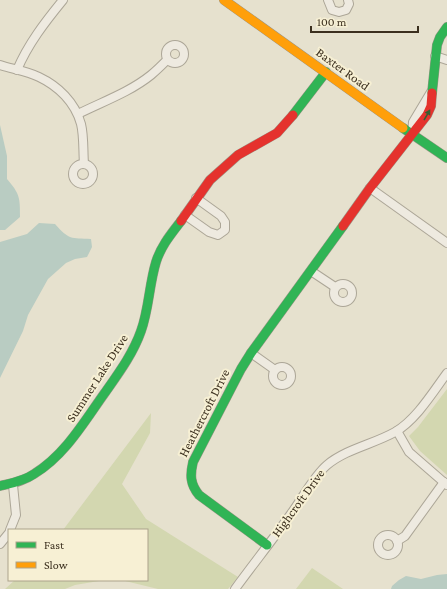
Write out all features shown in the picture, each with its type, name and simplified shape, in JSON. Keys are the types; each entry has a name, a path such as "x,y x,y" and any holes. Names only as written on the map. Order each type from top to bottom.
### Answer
{"street":[{"path":"17,70 32,40 45,21 63,0"},
{"name":"Baxter Road","path":"224,0 412,135 447,158"},
{"path":"328,0 332,10 339,12 346,10 349,4 348,0"},
{"name":"Heathercroft Drive","path":"267,545 194,490 189,480 193,462 241,369 251,353 370,188 422,123 431,106 435,56 440,37 447,27"},
{"path":"435,56 447,60"},
{"path":"78,114 140,83 167,60"},
{"path":"0,65 38,76 58,89 70,101 78,114 81,124 84,164"},
{"name":"Summer Lake Drive","path":"0,486 13,485 41,470 72,440 129,357 142,329 156,262 165,241 210,180 228,162 249,148 277,133 288,122 326,72"},
{"path":"370,188 447,243"},
{"path":"185,215 208,232 218,235 225,230 225,222 221,216 196,198"},
{"path":"311,271 335,287"},
{"path":"251,353 275,370"},
{"name":"Highcroft Drive","path":"235,589 318,474 327,464 343,454 397,431 410,420 427,401 447,373"},
{"path":"397,431 409,452 445,484 405,536 397,541"},
{"path":"11,529 16,515 13,485"},
{"path":"0,544 8,534"}],"green space":[{"path":"447,389 447,475 420,451 409,436 418,427"},
{"path":"151,413 150,433 122,484 146,519 238,577 228,589 158,589 125,581 148,581 148,529 64,529"},
{"path":"312,568 343,589 296,589"},
{"path":"14,581 99,581 75,585 65,589 5,589"}],"shaded area":[{"path":"0,125 7,156 7,179 17,193 20,205 20,217 5,230 0,230"},
{"path":"39,223 55,224 67,236 91,239 92,247 87,257 75,259 66,263 48,279 28,315 23,331 0,378 0,242 27,234"},
{"path":"447,574 447,589 391,589 392,586 406,576 421,579"}],"traffic: fast":[{"path":"432,93 437,45 440,37 447,27"},
{"path":"293,115 326,72"},
{"path":"403,128 447,158"},
{"path":"0,486 18,482 30,476 55,457 81,427 115,379 129,356 141,331 158,256 167,240 181,221"},
{"path":"267,545 199,495 192,483 191,471 193,462 241,369 251,353 343,226"}],"traffic: slow":[{"path":"224,0 403,128"}],"traffic: jam":[{"path":"343,226 370,188 427,115 431,106 432,93"},
{"path":"181,221 210,180 238,155 277,133 293,115"}]}
